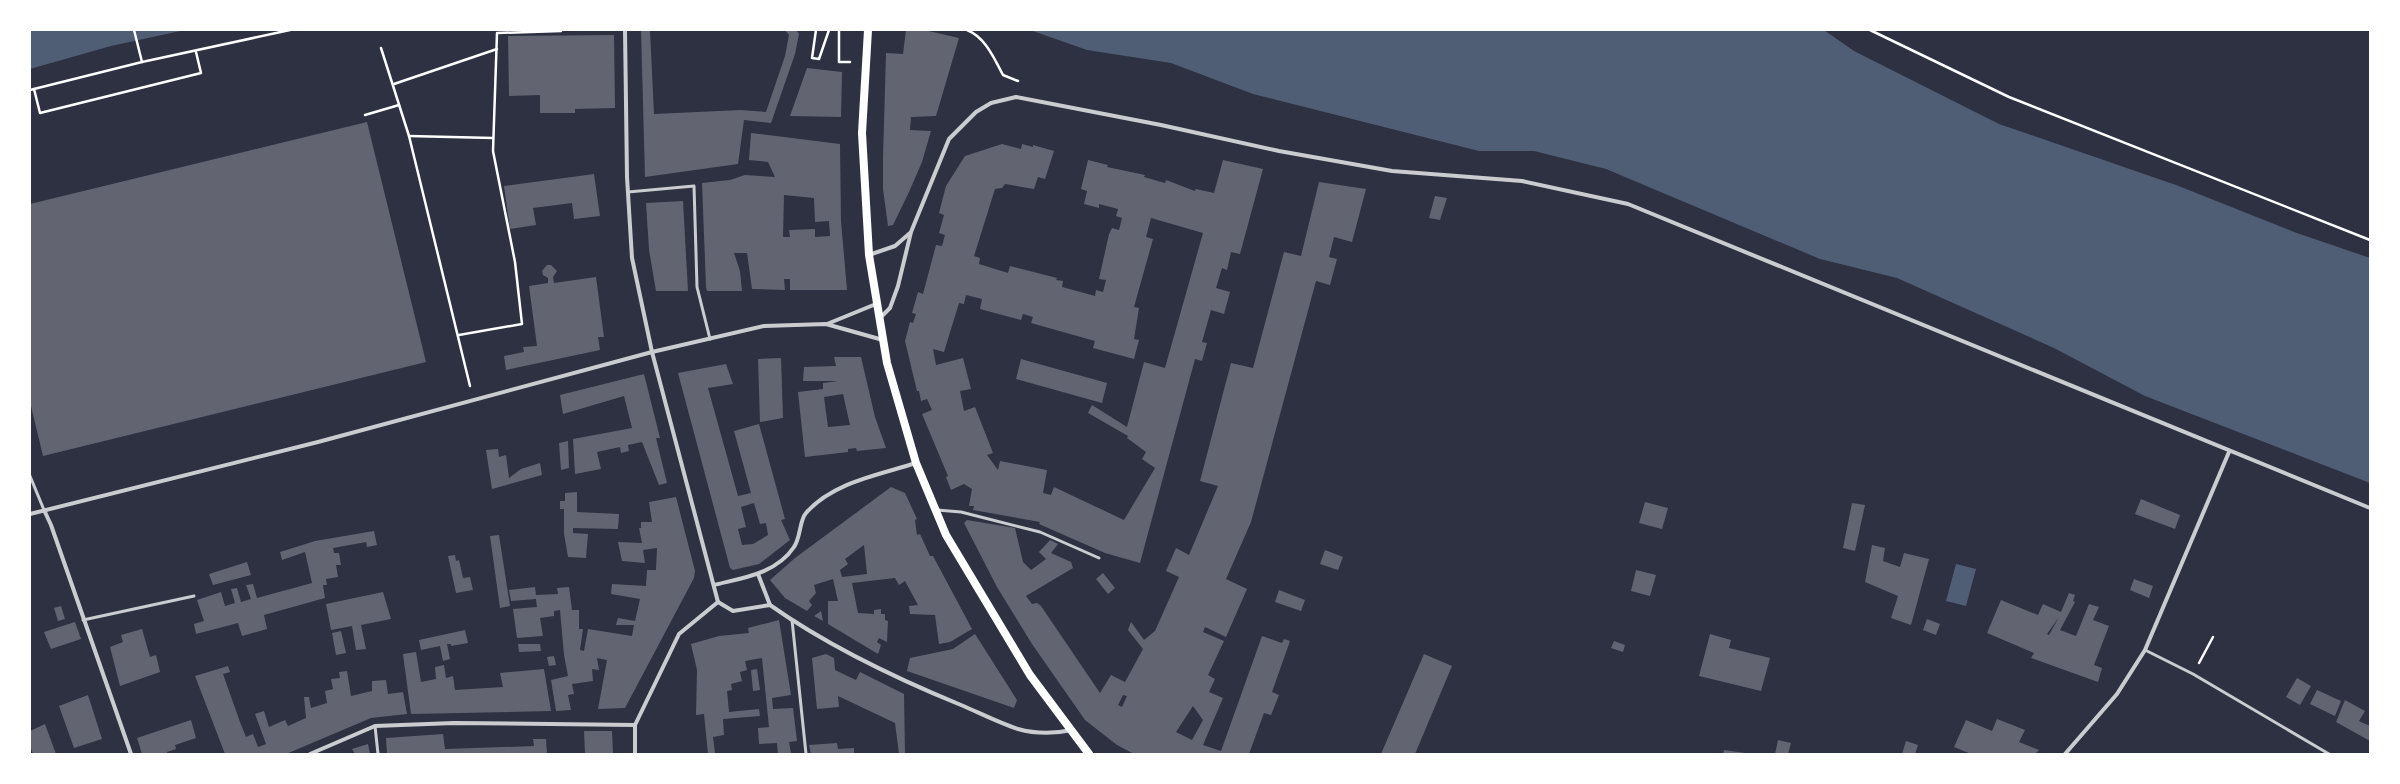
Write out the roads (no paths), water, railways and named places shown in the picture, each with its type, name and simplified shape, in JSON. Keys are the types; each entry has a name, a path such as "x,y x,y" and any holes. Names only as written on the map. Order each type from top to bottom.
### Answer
{"main road":[{"path":"868,30 862,133 869,255 887,363 916,463 946,535 1030,675 1089,754"}],"street":[{"path":"625,30 628,192 632,258 652,352 718,602 733,611 770,605"},
{"path":"879,320 890,308 898,286 911,232 949,139 976,112 991,103 1016,97 1161,125 1279,151 1392,171 1522,181 1628,204 1890,310 2229,452 2370,508"},
{"path":"869,255 895,246 911,232"},
{"path":"826,324 876,304"},
{"path":"30,514 474,400 652,352 710,340 764,326 826,324 883,340"},
{"path":"2065,754 2117,694 2145,650 2229,452"},
{"path":"714,585 758,574 777,563 794,547 805,513 827,496 851,483 916,463"},
{"path":"44,510 51,525 67,576 131,754"},
{"path":"758,574 770,605 792,620 845,651 928,692 1018,729 1051,734 1072,730"},
{"path":"635,754 635,725 679,634 718,602"},
{"path":"310,754 375,726 454,723 635,725"}],"lane":[{"path":"628,192 694,186 697,287 710,340"},
{"path":"30,476 44,510"},
{"path":"935,509 960,512 1040,532 1099,558"},
{"path":"84,620 194,596"},
{"path":"792,620 806,754"},
{"path":"2145,650 2193,674 2329,754"},
{"path":"375,726 378,754"}],"water":[{"path":"30,30 185,30 111,46 30,69"},
{"path":"1030,30 1824,30 1854,51 1999,124 2176,185 2297,233 2370,258 2370,483 2145,396 2054,348 1897,278 1820,259 1606,169 1534,151 1479,151 1253,94 1171,63 1087,50"},
{"path":"1956,564 1976,569 1966,606 1946,601"}]}
